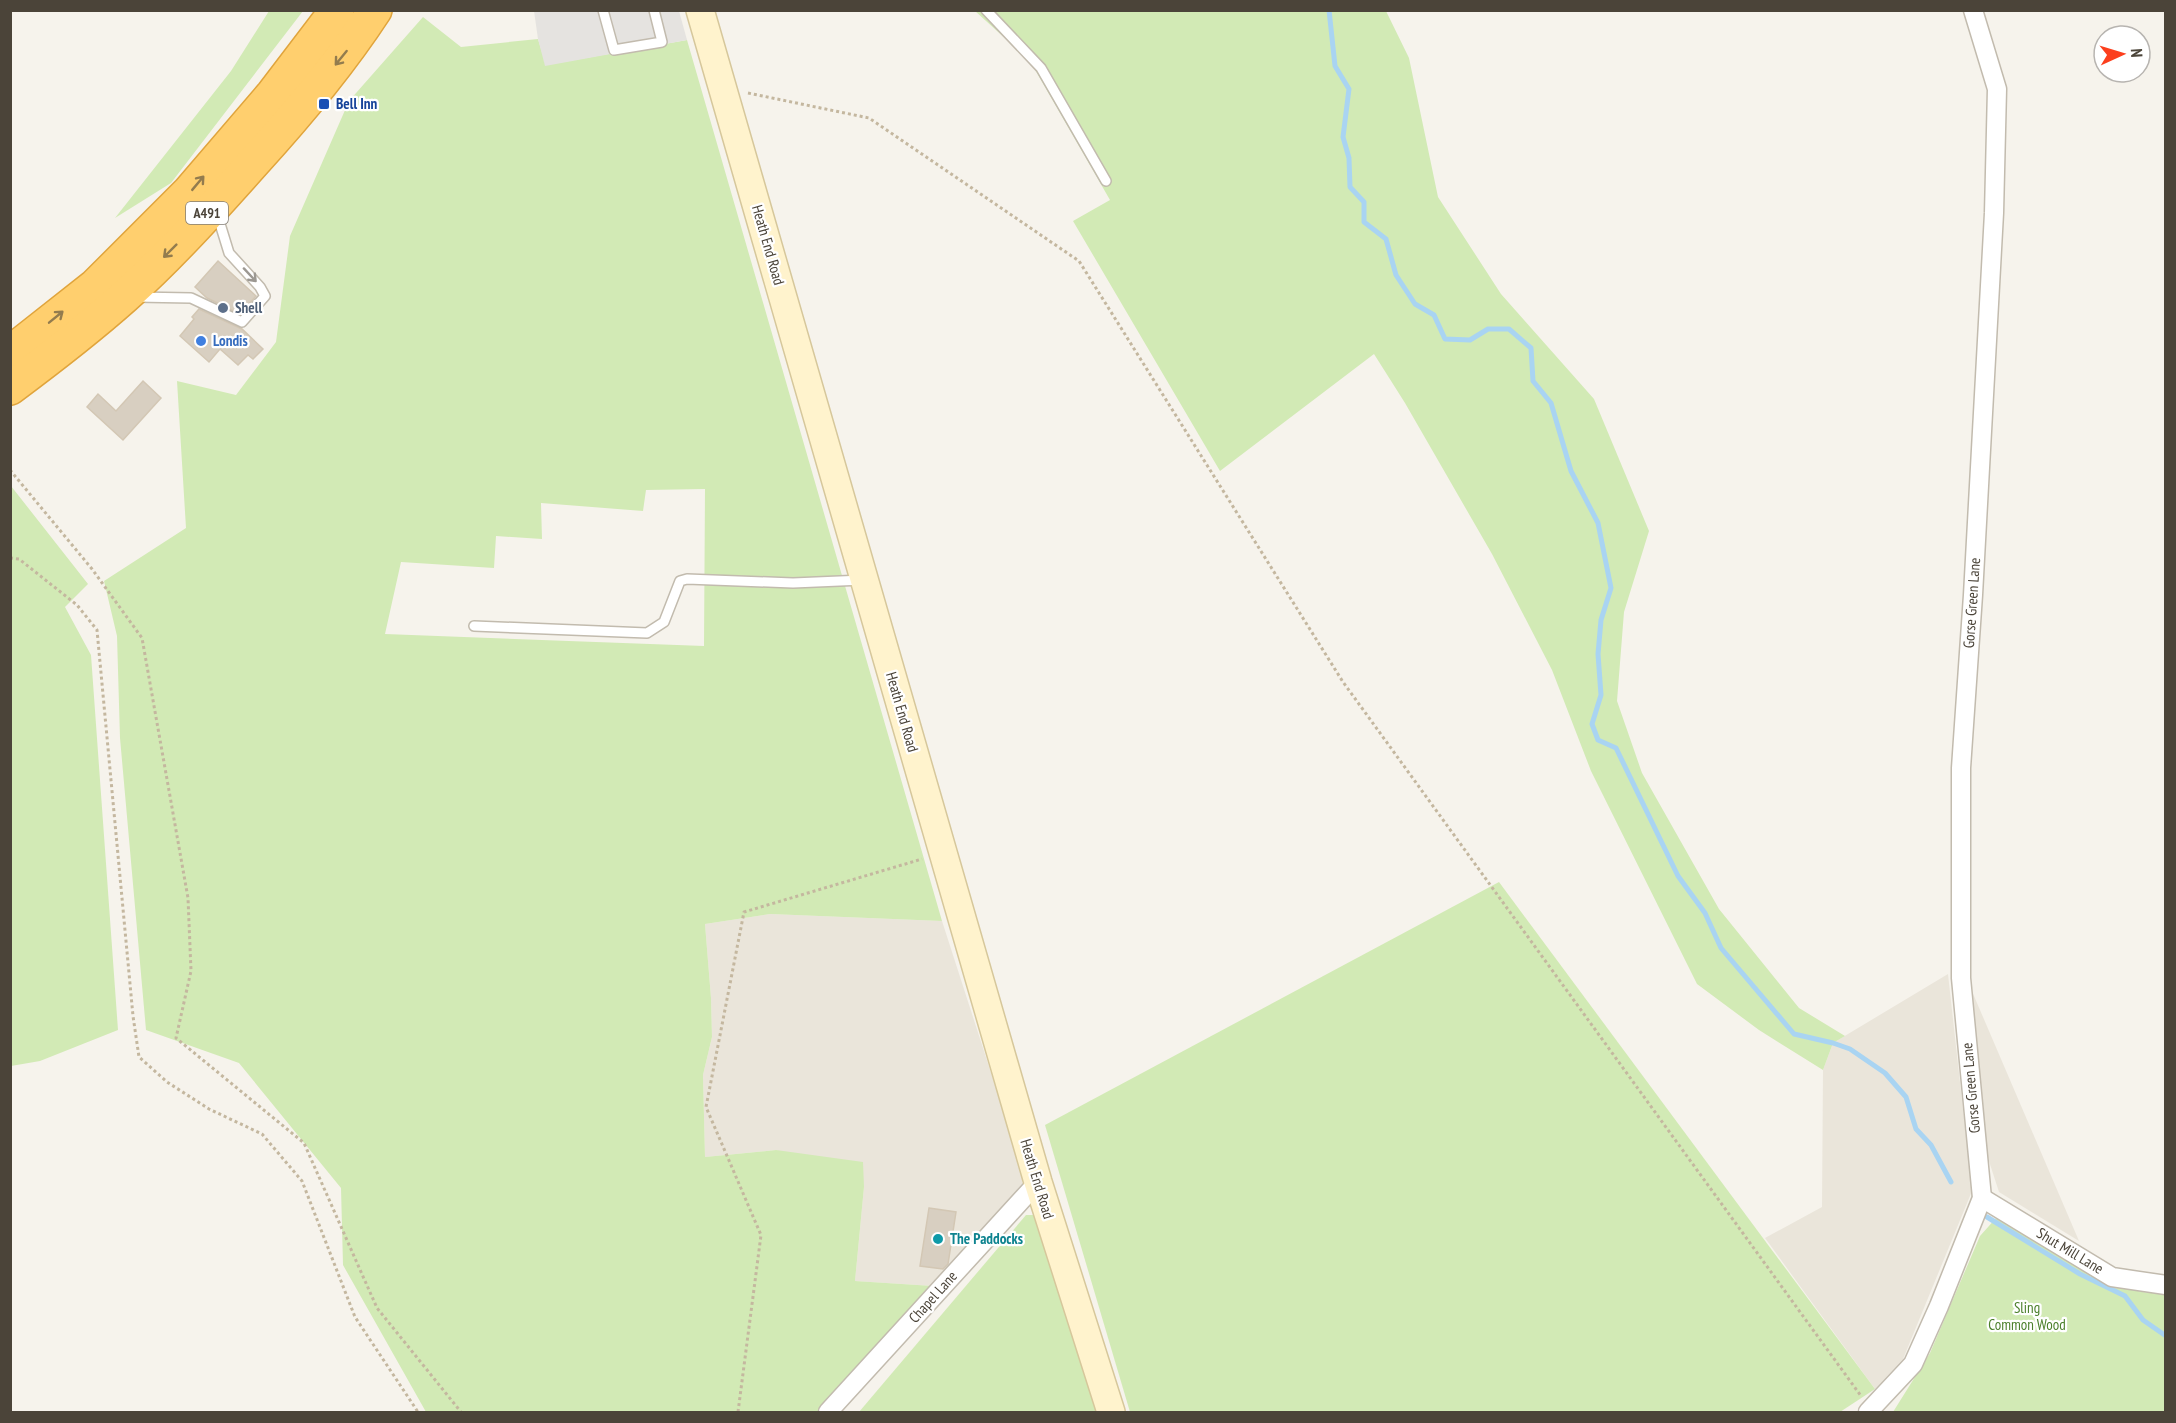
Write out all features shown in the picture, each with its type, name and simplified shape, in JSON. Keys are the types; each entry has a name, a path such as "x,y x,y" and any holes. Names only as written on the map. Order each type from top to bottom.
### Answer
{"highway":[{"name":"A491","path":"10,353 95,286 189,192 273,94 337,10"},
{"name":"A491","path":"10,388 43,364 124,297 214,206 287,126 357,38 375,10"}],"street":[{"name":"Heath End Road","path":"700,10 1038,1182 1111,1413"},
{"name":"Gorse Green Lane","path":"1973,10 1997,89 1993,237 1974,583 1961,768 1961,978 1982,1198"},
{"name":"Chapel Lane","path":"828,1413 1038,1182"},
{"name":"Shut Mill Lane","path":"1982,1198 2112,1277 2166,1285"},
{"path":"1869,1411 1912,1364 1940,1306 1982,1198"}],"lane":[{"path":"603,10 614,50 662,42 654,10"},
{"path":"986,10 1041,68 1106,181"},
{"path":"124,297 191,297 242,322 265,296 260,287 229,253 214,206"},
{"path":"474,626 647,633 664,622 680,581 687,579 793,582 865,580"}],"path":[{"path":"722,88 869,118 1079,261 1343,682 1869,1411"},
{"path":"10,470 92,570 142,638 188,898 192,971 176,1038 304,1143 377,1308 461,1413"},
{"path":"10,558 19,559 77,605 97,630 133,1016 139,1057 167,1082 209,1109 262,1134 302,1181 355,1317 418,1413"},
{"path":"738,1413 761,1234 706,1107 744,912 942,853"}],"shaded area":[{"path":"534,11 679,11 687,40 545,66"},
{"path":"770,914 942,921 1023,1172 1022,1187 933,1286 855,1281 864,1187 776,1150 705,1157 703,1075 712,1037 705,924"},
{"path":"1948,974 1972,1191 1903,1359 1875,1389 1765,1238 1822,1207 1823,1070 1833,1043"},
{"path":"1968,982 2079,1241 1999,1192 1987,1155"}],"green space":[{"path":"269,11 303,11 171,183 115,218 231,71"},
{"path":"975,11 1386,11 1409,58 1438,197 1501,294 1594,399 1649,531 1624,612 1617,701 1642,773 1719,909 1799,1008 1845,1036 1833,1043 1823,1070 1759,1030 1697,984 1591,771 1552,670 1492,554 1405,403 1374,354 1220,471 1073,221 1110,200 1030,61"},
{"path":"423,17 461,47 538,39 546,65 687,40 942,921 770,914 705,924 712,1037 703,1075 705,1157 776,1150 863,1162 864,1187 855,1281 933,1286 817,1412 426,1412 343,1265 341,1188 239,1063 146,1030 120,738 117,636 104,581 186,528 177,381 236,395 276,342 290,236 349,101","holes":["705,489 704,646 385,634 401,562 494,568 496,536 542,539 541,503 643,511 646,490"]},
{"path":"11,486 88,584 65,607 91,655 118,1030 40,1061 11,1066"},
{"path":"1499,882 1875,1389 1840,1412 1130,1412 1045,1125"},
{"path":"1026,1215 1036,1215 1097,1412 859,1412"},
{"name":"Sling Common Wood","path":"1997,1217 2115,1284 2142,1292 2165,1294 2165,1412 1893,1412 1930,1353 1980,1236"}],"building":[{"path":"218,261 256,296 240,314 207,298 195,287"},
{"path":"199,309 242,329 263,349 253,359 248,355 238,365 220,349 209,362 180,336"},
{"path":"143,381 161,398 123,440 87,407 98,394 116,411"},
{"name":"The Paddocks","path":"929,1208 956,1212 948,1264 943,1269 920,1266"}],"waterway":[{"path":"1329,10 1335,66 1349,89 1343,137 1349,158 1350,187 1364,202 1364,222 1386,239 1396,275 1415,304 1434,315 1445,339 1470,340 1488,329 1509,329 1531,348 1533,381 1551,403 1571,471 1598,523 1611,588 1601,620 1598,654 1601,695 1592,724 1598,740 1616,748 1678,876 1705,913 1721,948 1794,1034 1850,1049 1885,1073 1906,1097 1916,1129 1931,1145 1951,1182"},
{"path":"1987,1217 2080,1274 2125,1296 2143,1320 2166,1336"}],"place":[{"name":"Bell Inn","path":"324,104"},
{"name":"Shell","path":"223,308"},
{"name":"Londis","path":"201,341"},
{"name":"The Paddocks","path":"938,1239"}]}
